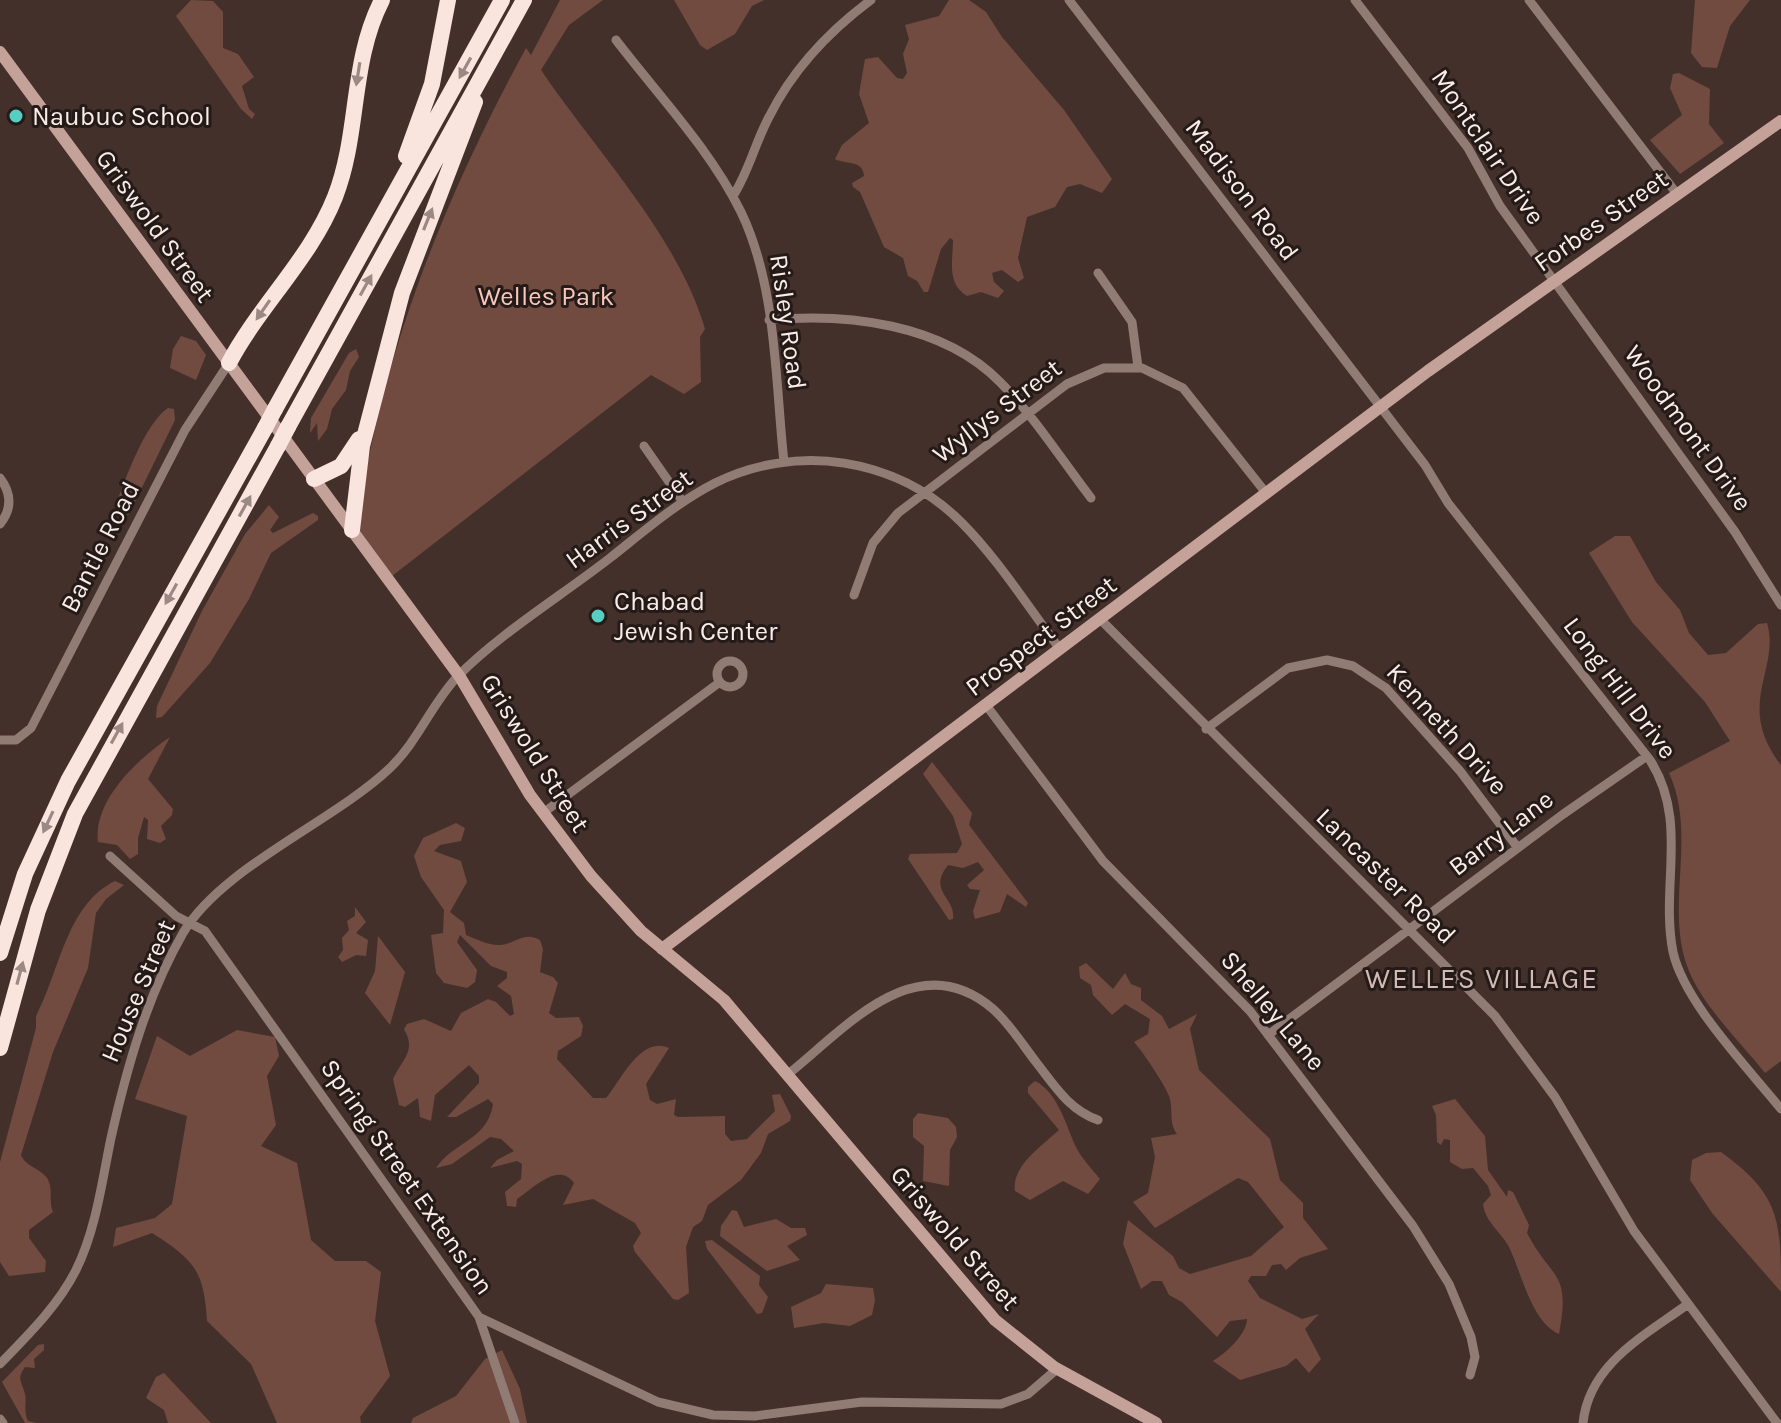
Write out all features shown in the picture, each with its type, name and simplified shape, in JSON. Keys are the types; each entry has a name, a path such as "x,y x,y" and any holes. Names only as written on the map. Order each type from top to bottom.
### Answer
{"highway":[{"path":"229,363 332,204 343,170 362,50 382,0"},
{"path":"383,214 430,93 448,0"},
{"path":"0,953 20,888 68,781 502,0"},
{"path":"0,1048 38,910 75,814 524,0"},
{"path":"352,530 366,428 410,266 467,129 477,84"},
{"path":"314,479 341,466 366,428"}],"main road":[{"name":"Griswold Street","path":"0,52 459,675 543,813 619,909 662,949 717,992 975,1300 1010,1333 1057,1369 1156,1423"},
{"name":"Forbes Street","path":"1446,358 1781,121"},
{"name":"Prospect Street","path":"662,949 1446,358"}],"street":[{"path":"733,196 769,116 796,72 824,39 871,0"},
{"name":"Madison Road","path":"1069,0 1380,407"},
{"name":"Montclair Drive","path":"1355,0 1468,148 1500,206 1555,280"},
{"path":"1529,0 1677,194"},
{"name":"Risley Road","path":"616,40 733,196 755,247 769,320 784,462"},
{"path":"1098,273 1132,322 1138,367"},
{"name":"Woodmont Drive","path":"1555,280 1735,532 1781,605"},
{"path":"769,320 857,321 933,339 962,352 988,371 1027,415 1091,498"},
{"name":"Bantle Road","path":"2,740 18,739 31,728 185,430 229,363"},
{"name":"Wyllys Street","path":"854,595 878,535 924,493 1085,374 1113,367 1138,367 1168,377 1190,395 1266,493"},
{"name":"Long Hill Drive","path":"1380,407 1425,465 1448,503 1647,756 1663,782 1672,819 1671,929 1676,963 1691,995 1781,1109"},
{"path":"644,446 683,502"},
{"name":"Harris Street","path":"459,675 683,502 731,476 784,462 818,460 853,464 897,478 924,493 971,533 1060,649"},
{"path":"0,478 10,500 9,511 0,524"},
{"name":"Lancaster Road","path":"1100,619 1206,729 1473,991 1530,1060 1573,1126 1621,1213 1777,1423"},
{"name":"Kenneth Drive","path":"1206,729 1288,668 1327,660 1353,666 1386,688 1460,771 1518,848"},
{"name":"House Street","path":"0,1364 52,1306 78,1265 92,1224 130,1059 167,965 190,923 224,888 384,773 408,750 439,699 459,675"},
{"path":"543,813 720,682"},
{"name":"Shelley Lane","path":"986,705 1103,861 1213,971 1268,1035 1438,1264 1473,1344 1470,1375"},
{"name":"Barry Lane","path":"1268,1035 1647,756"},
{"name":"Spring Street Extension","path":"110,856 176,916 209,937 479,1317 658,1402 713,1415 755,1416 862,1402 1001,1404 1028,1394 1057,1369"},
{"path":"787,1075 884,997 916,986 939,985 973,996 992,1008 1067,1101 1098,1120"},
{"path":"1583,1423 1589,1395 1604,1369 1688,1304"},
{"path":"479,1317 515,1423"}],"green space":[{"path":"191,0 213,1 223,12 223,48 238,54 254,77 242,86 249,109 255,114 252,119 241,109 176,16"},
{"name":"Welles Park","path":"560,0 603,0 569,25 541,70 633,195 676,261 705,329 700,337 701,382 684,394 651,375 392,576 357,528 368,464 399,341 419,280 468,163 526,48 531,55"},
{"path":"674,0 764,0 752,6 735,34 707,50 700,45"},
{"path":"949,0 969,0 986,12 1002,37 1064,110 1112,179 1102,193 1080,184 1067,187 1055,207 1027,217 1018,258 1024,278 1018,282 1002,270 992,273 994,282 1004,291 998,298 981,292 967,296 960,291 953,278 953,240 950,238 941,249 928,292 924,292 917,281 908,276 903,258 884,247 860,192 853,187 852,183 864,176 863,171 857,165 835,159 842,145 869,123 859,94 865,59 878,57 897,78 903,79 907,73 903,54 909,39 905,25 939,16"},
{"path":"1695,0 1750,0 1730,26 1717,68 1702,67 1691,53"},
{"path":"1679,73 1710,89 1709,124 1724,143 1680,174 1650,140 1682,115 1670,88 1673,74"},
{"path":"181,336 196,341 206,355 196,380 170,368 173,349"},
{"path":"356,349 359,357 350,371 346,390 332,409 327,429 318,441 317,423 310,433 311,418 349,353"},
{"path":"168,408 174,409 175,420 129,514 122,518 115,507 130,468 151,426"},
{"path":"269,505 279,517 270,530 273,533 313,513 318,520 271,553 249,599 210,663 162,717 156,718 157,706 202,611 245,534"},
{"path":"1615,536 1630,536 1656,582 1680,610 1689,633 1708,655 1726,653 1758,624 1767,623 1770,640 1760,705 1761,724 1767,743 1781,765 1781,1061 1765,1073 1700,992 1686,963 1681,940 1681,820 1669,773 1730,741 1705,702 1632,622 1589,553"},
{"path":"170,737 148,779 173,809 172,815 161,826 166,839 160,843 147,839 148,820 144,817 138,838 138,854 130,859 117,845 98,842 98,826 110,796 120,782"},
{"path":"932,762 972,813 969,825 1028,903 1026,907 1007,894 1000,912 975,919 973,911 980,890 970,889 967,885 984,870 978,862 963,868 948,865 940,882 953,911 953,919 949,920 908,859 910,854 957,853 962,844 953,816 923,774"},
{"path":"456,823 465,828 461,841 440,845 434,851 461,861 467,882 450,912 464,923 466,935 487,943 506,944 529,937 540,940 543,949 540,972 553,977 558,983 549,1013 556,1018 579,1017 583,1026 581,1036 558,1051 557,1059 593,1098 606,1098 641,1053 659,1046 669,1048 646,1084 650,1100 657,1104 676,1099 674,1115 725,1116 725,1134 731,1141 747,1139 775,1111 772,1095 780,1094 791,1116 790,1121 768,1134 761,1153 741,1180 708,1205 702,1221 693,1227 686,1247 689,1293 678,1300 673,1299 635,1252 633,1246 641,1233 635,1223 593,1199 563,1205 574,1183 568,1177 561,1175 546,1179 517,1199 516,1207 507,1206 505,1192 521,1179 522,1164 517,1161 490,1168 497,1160 514,1151 501,1139 490,1137 452,1164 436,1168 451,1152 477,1133 490,1116 493,1104 488,1099 456,1117 447,1117 479,1083 479,1076 469,1065 435,1095 431,1121 420,1117 418,1098 405,1107 399,1105 393,1079 409,1049 404,1029 407,1024 424,1019 451,1031 461,1013 488,999 496,1002 510,1016 514,1014 511,996 497,986 507,978 507,972 491,966 460,935 457,942 477,970 475,982 467,988 444,983 436,973 431,935 443,933 444,910 421,877 414,856 423,838"},
{"path":"115,881 124,885 106,899 96,913 88,968 53,1052 21,1155 47,1178 50,1186 53,1212 29,1230 29,1238 46,1261 45,1272 9,1276 0,1262 0,1162 36,1028 36,1016 75,922 85,906"},
{"path":"355,907 366,922 356,933 368,940 366,956 356,955 342,962 338,957 343,950 342,938 349,930 347,921 355,916"},
{"path":"378,936 405,972 390,1025 365,993 375,971"},
{"path":"1086,963 1113,989 1125,973 1131,984 1141,988 1141,1000 1162,1016 1169,1029 1197,1014 1190,1029 1199,1070 1270,1139 1280,1180 1303,1203 1303,1218 1328,1249 1300,1258 1286,1270 1281,1264 1272,1265 1266,1276 1251,1276 1248,1281 1260,1298 1302,1319 1319,1314 1305,1329 1321,1359 1309,1373 1296,1358 1286,1366 1240,1380 1213,1361 1240,1337 1247,1319 1230,1321 1217,1337 1182,1302 1169,1295 1162,1281 1152,1281 1141,1289 1123,1244 1128,1220 1173,1256 1179,1268 1190,1274 1251,1256 1284,1227 1248,1182 1238,1178 1155,1228 1133,1202 1148,1193 1155,1157 1151,1138 1177,1134 1167,1091 1134,1042 1148,1034 1150,1019 1125,1004 1112,1015 1093,995 1091,985 1080,978 1079,967"},
{"path":"237,1030 275,1037 279,1056 267,1076 276,1125 261,1146 297,1163 311,1240 335,1261 366,1261 381,1272 375,1321 390,1376 360,1417 361,1423 277,1423 251,1364 207,1321 203,1290 187,1259 152,1233 113,1247 116,1228 155,1218 172,1204 187,1116 135,1099 157,1036 190,1056"},
{"path":"1035,1081 1050,1093 1078,1151 1100,1179 1088,1194 1063,1181 1030,1200 1015,1191 1015,1182 1023,1165 1059,1130 1028,1093 1028,1087"},
{"path":"1455,1099 1485,1136 1488,1170 1507,1197 1508,1190 1513,1192 1529,1225 1527,1233 1561,1287 1563,1298 1559,1334 1549,1328 1534,1308 1509,1247 1487,1216 1483,1204 1491,1195 1488,1186 1473,1168 1462,1169 1450,1162 1450,1140 1444,1139 1441,1145 1437,1142 1436,1115 1432,1106"},
{"path":"918,1113 948,1118 956,1127 957,1137 950,1150 949,1186 923,1181 924,1146 913,1137 913,1119"},
{"path":"1721,1152 1756,1182 1774,1212 1780,1247 1781,1292 1712,1213 1690,1180 1692,1160 1706,1153"},
{"path":"732,1210 737,1211 744,1227 776,1219 791,1228 805,1228 807,1235 787,1246 800,1260 767,1271 720,1236 721,1226"},
{"path":"712,1240 760,1276 759,1285 768,1297 762,1313 757,1314 707,1249 705,1241"},
{"path":"826,1284 873,1288 875,1300 872,1315 850,1326 824,1323 794,1328 791,1307 821,1293"},
{"path":"44,1344 44,1350 34,1359 35,1368 25,1367 21,1375 28,1421 37,1423 25,1423 2,1382 38,1345"},
{"path":"502,1350 520,1389 527,1423 411,1423 413,1418 456,1396 485,1359"},
{"path":"164,1373 211,1423 168,1423 164,1410 146,1398 156,1377"}],"place":[{"name":"Naubuc School","path":"16,116"},
{"name":"Chabad Jewish Center","path":"598,616"}],"district":[{"name":"WELLES VILLAGE","path":"1482,978"}]}
